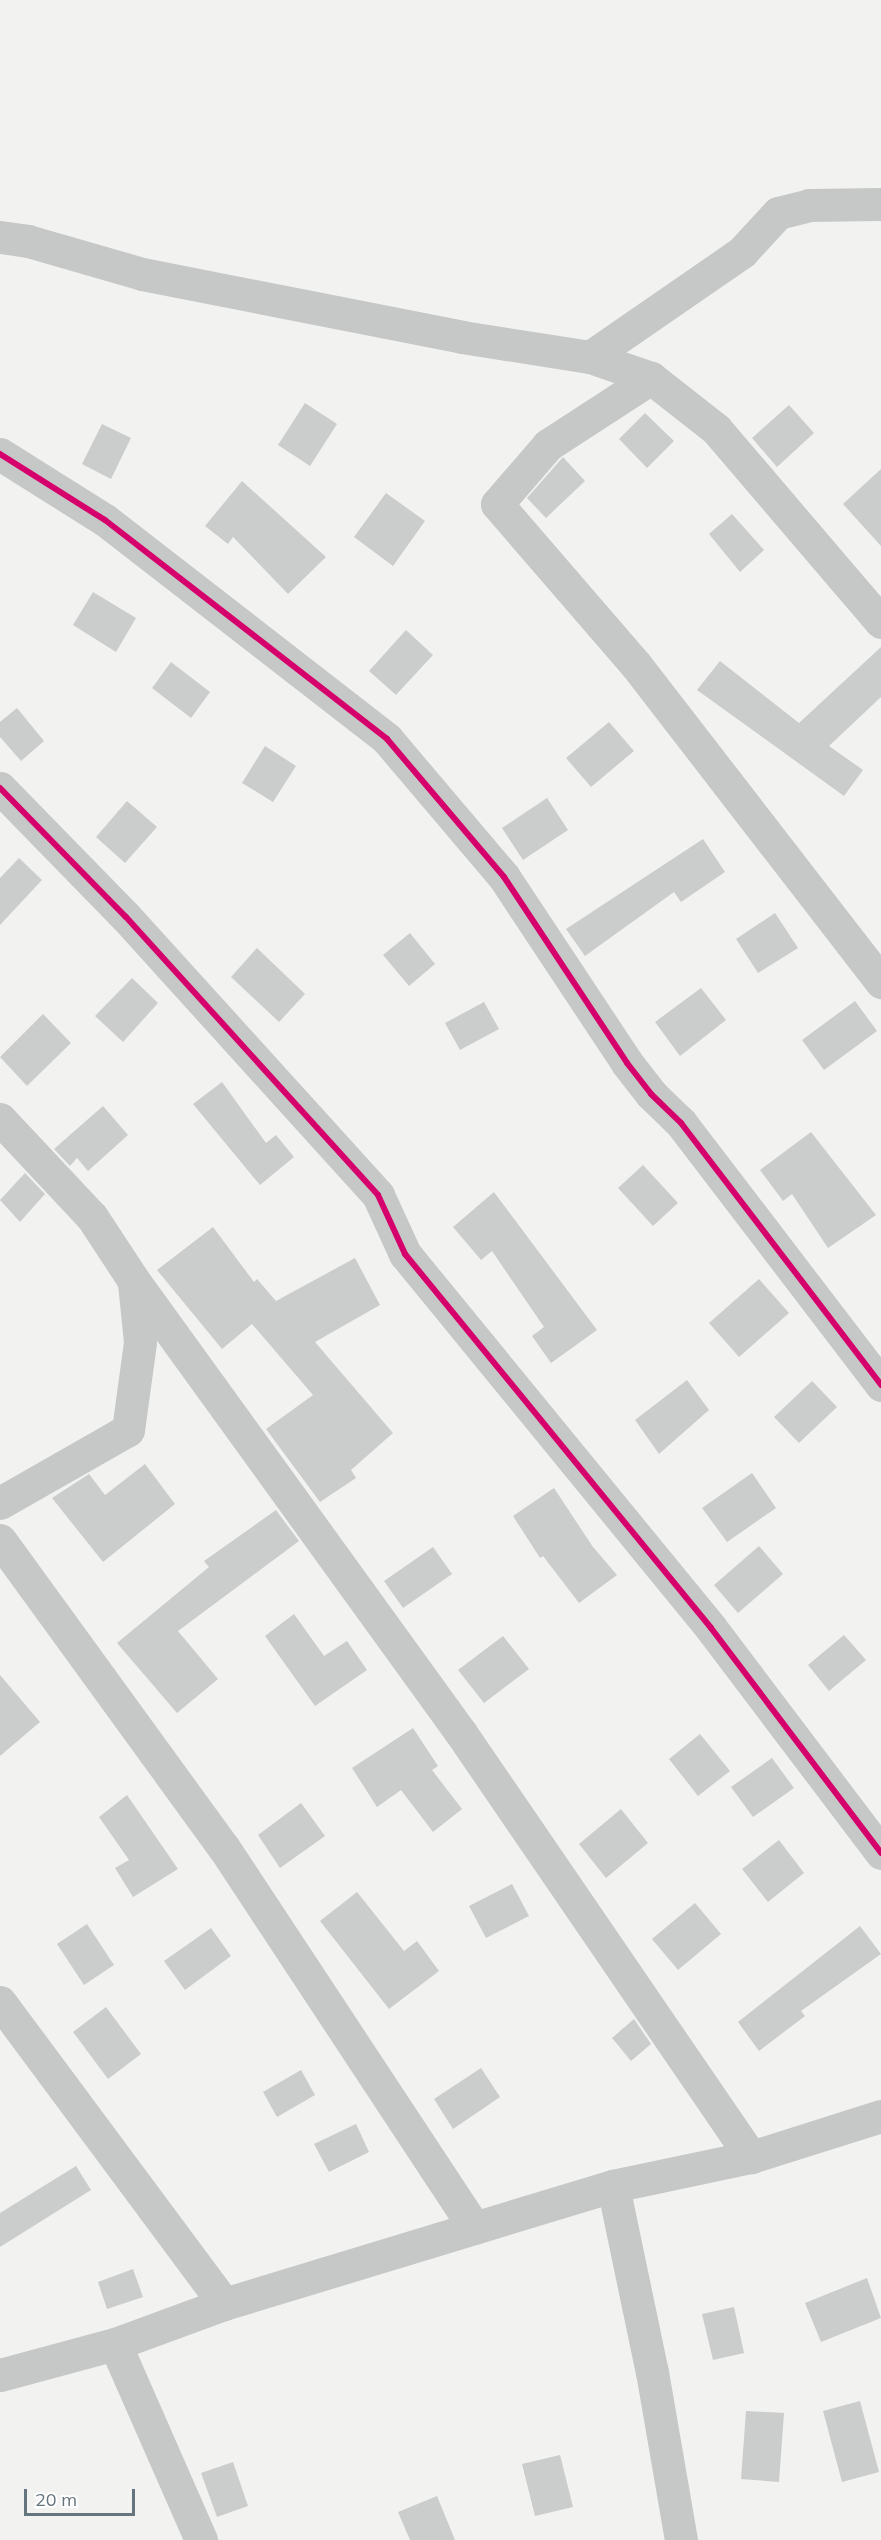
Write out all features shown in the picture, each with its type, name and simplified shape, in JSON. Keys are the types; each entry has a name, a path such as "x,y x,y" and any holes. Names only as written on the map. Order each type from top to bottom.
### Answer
{"street":[{"path":"590,357 742,252 778,213 809,205 881,204"},
{"path":"0,237 28,241 142,274 462,337 590,357 651,378 716,429 881,622"},
{"path":"651,378 548,445 497,504 636,665 881,982"},
{"path":"0,454 105,520 387,739 504,877 627,1063 651,1094 681,1123 881,1385"},
{"path":"0,788 126,917 378,1195 405,1254 711,1628 881,1853"},
{"path":"0,1119 92,1217 134,1281 461,1733 751,2157"},
{"path":"0,1503 128,1430 140,1342 134,1281"},
{"path":"0,1540 224,1848 475,2228"},
{"path":"0,2002 224,2304"},
{"path":"0,2375 115,2344 224,2304 613,2186 751,2157 881,2116"},
{"path":"613,2186 652,2372 681,2540"},
{"path":"115,2344 201,2540"}],"building":[{"path":"305,403 337,424 310,466 278,445"},
{"path":"789,405 814,433 777,467 752,438"},
{"path":"645,413 674,441 647,468 619,439"},
{"path":"102,424 131,438 111,479 82,464"},
{"path":"563,457 585,481 546,518 527,498"},
{"path":"881,469 881,546 843,504"},
{"path":"242,481 326,557 288,594 233,537 228,544 205,526"},
{"path":"386,493 425,521 393,566 354,537"},
{"path":"732,514 764,550 740,572 709,534"},
{"path":"93,592 136,618 116,652 73,625"},
{"path":"406,630 433,655 396,695 369,671"},
{"path":"881,647 881,697 829,746 863,770 844,796 697,690 720,661 799,723"},
{"path":"171,662 210,692 191,718 152,688"},
{"path":"17,708 44,741 21,761 0,737 0,722"},
{"path":"609,722 634,751 591,787 566,758"},
{"path":"265,746 296,766 273,802 242,783"},
{"path":"547,798 568,830 523,860 502,828"},
{"path":"127,801 157,827 125,863 96,837"},
{"path":"703,839 725,872 681,902 674,892 585,956 566,929"},
{"path":"19,858 42,880 0,925 0,878"},
{"path":"775,913 798,948 758,973 736,939"},
{"path":"410,933 435,964 409,986 383,955"},
{"path":"257,948 305,994 279,1022 231,977"},
{"path":"132,978 158,1003 123,1042 95,1016"},
{"path":"701,988 726,1020 680,1056 655,1022"},
{"path":"855,1001 877,1031 824,1070 802,1040"},
{"path":"484,1002 499,1029 460,1050 445,1023"},
{"path":"43,1014 71,1043 27,1086 0,1057"},
{"path":"222,1082 266,1143 276,1135 294,1157 260,1185 193,1104"},
{"path":"103,1106 128,1135 88,1171 77,1158 70,1166 54,1149"},
{"path":"811,1132 876,1215 828,1248 792,1194 783,1201 760,1170"},
{"path":"643,1165 678,1203 653,1226 618,1188"},
{"path":"25,1173 45,1194 20,1222 0,1200"},
{"path":"494,1192 597,1330 551,1363 532,1336 544,1327 492,1251 481,1260 453,1227"},
{"path":"213,1227 254,1282 257,1279 276,1301 355,1258 380,1305 315,1342 393,1433 351,1470 356,1478 320,1502 266,1429 313,1395 252,1324 222,1349 157,1270"},
{"path":"759,1279 789,1313 739,1357 709,1323"},
{"path":"687,1380 709,1410 659,1454 635,1420"},
{"path":"812,1381 837,1407 799,1443 774,1417"},
{"path":"145,1464 175,1504 103,1562 52,1498 89,1474 105,1495"},
{"path":"752,1473 776,1508 727,1542 702,1508"},
{"path":"554,1488 593,1547 617,1575 579,1603 543,1556 540,1558 513,1516"},
{"path":"276,1510 299,1541 178,1631 218,1679 177,1713 117,1643 209,1567 204,1561"},
{"path":"759,1546 783,1574 738,1613 714,1585"},
{"path":"433,1547 452,1574 403,1608 384,1581"},
{"path":"294,1614 324,1656 347,1641 367,1670 315,1706 265,1636"},
{"path":"844,1635 866,1660 829,1691 808,1665"},
{"path":"503,1636 529,1669 484,1703 458,1670"},
{"path":"0,1675 40,1722 0,1756"},
{"path":"413,1728 438,1766 432,1770 462,1809 433,1832 401,1790 377,1807 352,1768"},
{"path":"700,1734 730,1771 698,1796 669,1759"},
{"path":"772,1758 794,1788 753,1817 731,1787"},
{"path":"127,1795 178,1869 133,1897 115,1868 129,1860 99,1817"},
{"path":"301,1803 325,1836 280,1868 258,1835"},
{"path":"621,1809 648,1843 606,1878 579,1844"},
{"path":"779,1840 804,1873 768,1902 742,1869"},
{"path":"512,1884 529,1916 486,1938 469,1906"},
{"path":"357,1892 404,1951 417,1941 439,1971 389,2009 320,1921"},
{"path":"695,1903 721,1934 678,1970 652,1939"},
{"path":"87,1924 114,1965 84,1985 57,1944"},
{"path":"860,1926 881,1954 801,2011 805,2016 759,2051 738,2022"},
{"path":"211,1928 231,1956 185,1990 164,1961"},
{"path":"106,2007 141,2054 108,2079 73,2032"},
{"path":"634,2019 651,2044 631,2061 612,2038"},
{"path":"481,2068 500,2097 453,2129 434,2099"},
{"path":"301,2070 315,2095 277,2117 263,2092"},
{"path":"356,2124 369,2152 329,2172 314,2144"},
{"path":"76,2166 91,2190 0,2247 0,2213"},
{"path":"133,2269 143,2297 107,2309 98,2282"},
{"path":"867,2278 881,2318 821,2342 805,2303"},
{"path":"734,2307 744,2353 713,2360 702,2314"},
{"path":"860,2401 879,2472 842,2482 823,2411"},
{"path":"746,2411 784,2413 779,2482 741,2479"},
{"path":"560,2455 573,2507 535,2516 522,2464"},
{"path":"233,2462 248,2506 217,2517 201,2473"},
{"path":"437,2496 455,2540 410,2540 398,2512"}],"cycle path":[{"path":"0,454 105,520 387,739 504,877 627,1063 651,1094 681,1123 881,1385"},
{"path":"0,788 126,917 378,1195 405,1254 711,1628 881,1853"}]}
